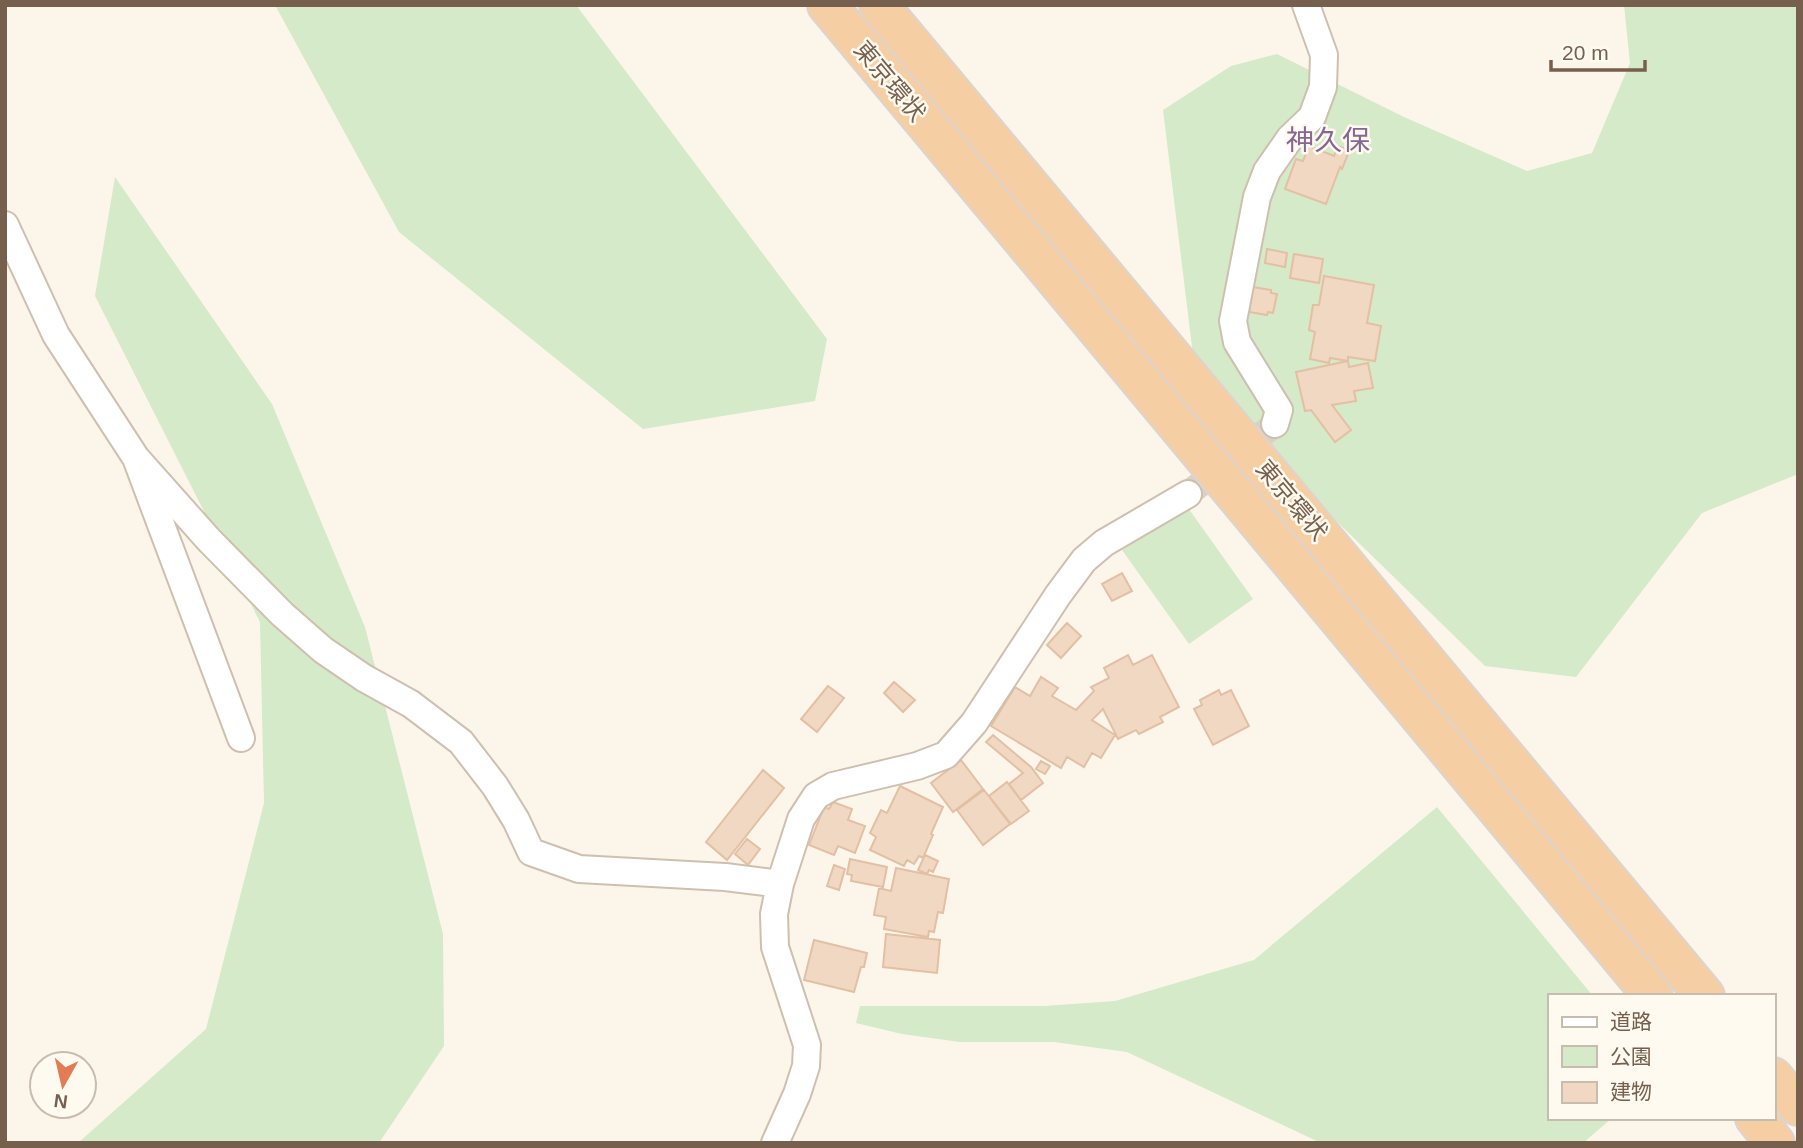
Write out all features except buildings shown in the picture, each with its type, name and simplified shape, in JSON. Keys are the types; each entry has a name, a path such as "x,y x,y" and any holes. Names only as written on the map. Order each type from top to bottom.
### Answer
{"highway":[{"name":"東京環状","path":"827,5 1651,994"},
{"name":"東京環状","path":"879,5 1703,994"},
{"path":"1775,1079 1798,1106"},
{"path":"1757,1120 1776,1143"}],"street":[{"path":"1275,424 1279,410 1237,342 1233,321 1257,197 1266,172 1290,138 1312,117 1323,87 1324,55 1306,5"},
{"path":"5,225 56,335 136,458 217,549 292,623 323,650 364,678 411,704 461,742 495,786 516,820 531,852 579,869 725,877 780,884"},
{"path":"136,458 241,738"},
{"path":"775,1143 797,1094 806,1066 807,1045 775,947 774,914 780,884 801,819 816,796 833,786 917,766 946,755 974,723 1058,594 1084,560 1104,543 1188,494"}],"green space":[{"path":"275,5 576,5 827,339 815,401 643,429 399,232"},
{"path":"1624,5 1798,5 1798,474 1702,513 1576,677 1485,666 1322,507 1193,355 1163,110 1231,66 1277,54 1404,117 1527,171 1592,153 1630,63"},
{"path":"115,177 272,404 365,627 443,934 444,1046 379,1143 78,1143 206,1029 264,803 260,622 95,296"},
{"path":"1186,505 1253,599 1189,644 1122,550"},
{"path":"1437,807 1591,994 1548,994 1548,1120 1610,1120 1583,1143 1321,1143 1127,1052 1054,1042 960,1042 902,1034 856,1023 860,1006 1044,1006 1115,1001 1254,960"}],"tunnel":[{"path":"1188,494 1275,424"}],"district":[{"name":"神久保","path":"1328,140"}]}
